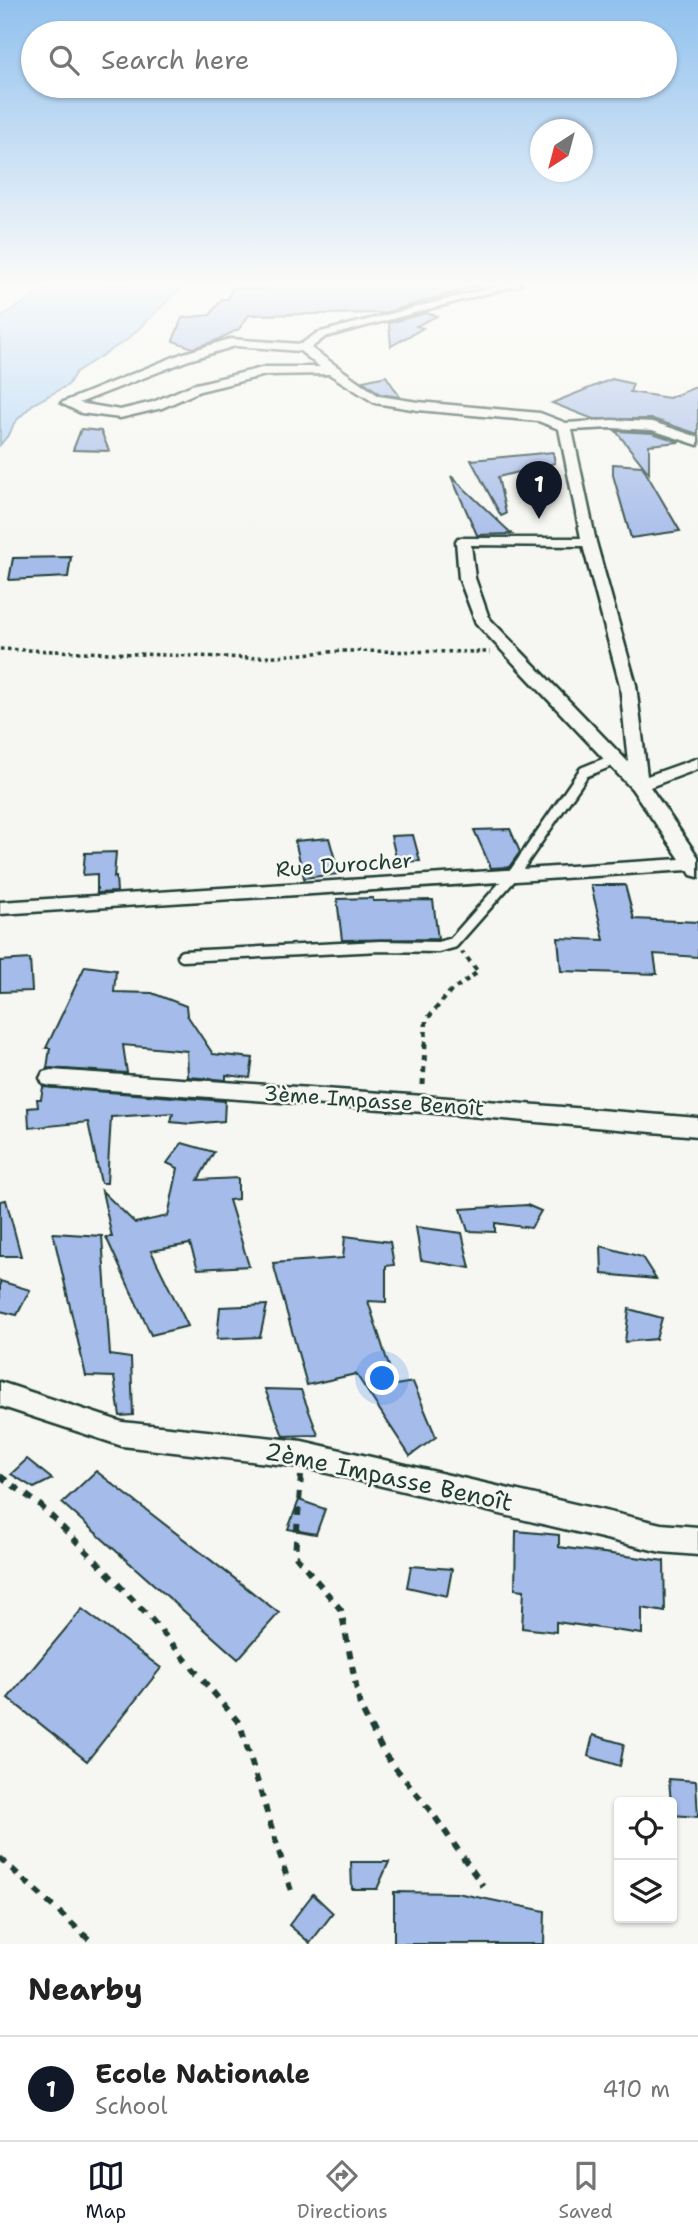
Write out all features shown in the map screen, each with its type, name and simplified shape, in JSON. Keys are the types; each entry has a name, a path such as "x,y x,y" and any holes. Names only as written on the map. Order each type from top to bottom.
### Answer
{"street":[{"path":"140,375 67,403 86,410 120,414 157,405 196,388 251,375"},
{"path":"339,375 375,399 418,406 540,417 565,427 612,424 653,426 698,441"},
{"path":"565,427 589,542 628,685 639,785"},
{"path":"589,542 463,541 467,578 482,620 639,785 695,867"},
{"path":"639,785 698,763"},
{"name":"Rue Durocher","path":"0,908 376,886 513,875 695,867"},
{"name":"3ème Impasse Benoît","path":"51,1078 424,1104 698,1127"},
{"name":"2ème Impasse Benoît","path":"0,1394 122,1434 302,1454 661,1538 698,1541"}],"lane":[{"path":"183,956 380,946 439,947 453,943 513,875 584,772 616,760"}],"path":[{"path":"0,649 250,658 342,651 515,653"},
{"path":"424,1104 422,1069 426,1020 451,991 478,972 453,943"},
{"path":"302,1454 295,1555 341,1610 360,1706 384,1755 433,1814 483,1886"},
{"path":"0,1476 40,1505 97,1562 152,1620 240,1724 291,1891"},
{"path":"0,1858 94,1944"}],"water":[{"path":"0,375 74,375 68,385 33,404 14,423 0,445"}],"building":[{"path":"386,376 400,397 380,394 363,381"},
{"path":"612,379 633,384 630,392 669,398 698,386 698,434 653,419 593,419 552,403"},
{"path":"81,429 101,431 109,451 73,450"},
{"path":"616,431 652,433 680,442 649,445 649,473"},
{"path":"553,452 555,463 498,477 506,514 501,516 471,460"},
{"path":"613,464 642,466 680,531 631,538 613,475"},
{"path":"451,476 512,534 477,535"},
{"path":"71,557 68,577 9,580 13,558"},
{"path":"510,829 520,852 509,867 491,868 474,830"},
{"path":"413,835 420,861 397,862 391,836"},
{"path":"329,838 339,874 304,878 295,841"},
{"path":"116,852 114,877 117,892 97,893 97,874 83,875 85,853"},
{"path":"591,885 625,885 634,919 698,922 698,957 654,954 657,974 561,971 558,938 604,940"},
{"path":"373,898 373,901 433,900 438,939 342,940 337,899"},
{"path":"30,959 32,991 0,992 0,961"},
{"path":"85,966 116,970 114,992 152,993 186,1006 187,1015 213,1054 253,1058 250,1078 226,1075 226,1080 188,1077 187,1051 123,1045 127,1073 47,1068 50,1048 46,1048"},
{"path":"43,1087 225,1101 224,1121 191,1124 171,1122 173,1113 111,1117 107,1183 101,1183 88,1122 29,1128 28,1108 38,1107 37,1099 41,1099"},
{"path":"182,1143 214,1152 198,1180 238,1178 238,1199 229,1200 249,1266 198,1269 190,1244 151,1251 188,1326 151,1335 106,1237 112,1237 102,1191 135,1223 168,1216 178,1168 167,1163"},
{"path":"6,1200 21,1256 0,1256 0,1201"},
{"path":"527,1205 541,1211 531,1228 495,1223 495,1232 468,1231 461,1209"},
{"path":"416,1227 462,1233 470,1268 421,1260"},
{"path":"53,1233 102,1236 110,1355 131,1358 133,1415 120,1416 114,1377 86,1376"},
{"path":"345,1236 390,1242 394,1265 386,1266 386,1302 368,1301 395,1385 413,1382 436,1437 410,1456 356,1374 307,1385 273,1263 343,1258"},
{"path":"601,1246 642,1257 656,1279 602,1274"},
{"path":"0,1281 30,1290 17,1315 0,1311"},
{"path":"267,1305 260,1337 217,1339 220,1307"},
{"path":"629,1309 662,1318 656,1339 625,1342"},
{"path":"265,1389 301,1390 318,1435 283,1436"},
{"path":"27,1459 52,1479 34,1488 11,1474"},
{"path":"96,1471 279,1613 238,1659 62,1503"},
{"path":"299,1500 325,1509 316,1534 288,1529"},
{"path":"516,1531 559,1535 559,1547 664,1561 665,1612 642,1608 642,1634 556,1622 556,1632 522,1628 524,1590 515,1589"},
{"path":"411,1566 452,1569 447,1596 407,1587"},
{"path":"82,1609 161,1668 87,1761 8,1698"},
{"path":"593,1735 624,1744 620,1766 588,1756"},
{"path":"669,1779 696,1781 698,1817 677,1815 677,1797 670,1797"},
{"path":"351,1862 389,1862 377,1889 352,1889"},
{"path":"394,1892 457,1893 545,1911 544,1944 394,1944"},
{"path":"313,1894 333,1913 310,1943 289,1925"}],"place":[{"name":"Ecole Nationale","path":"539,519"}]}
